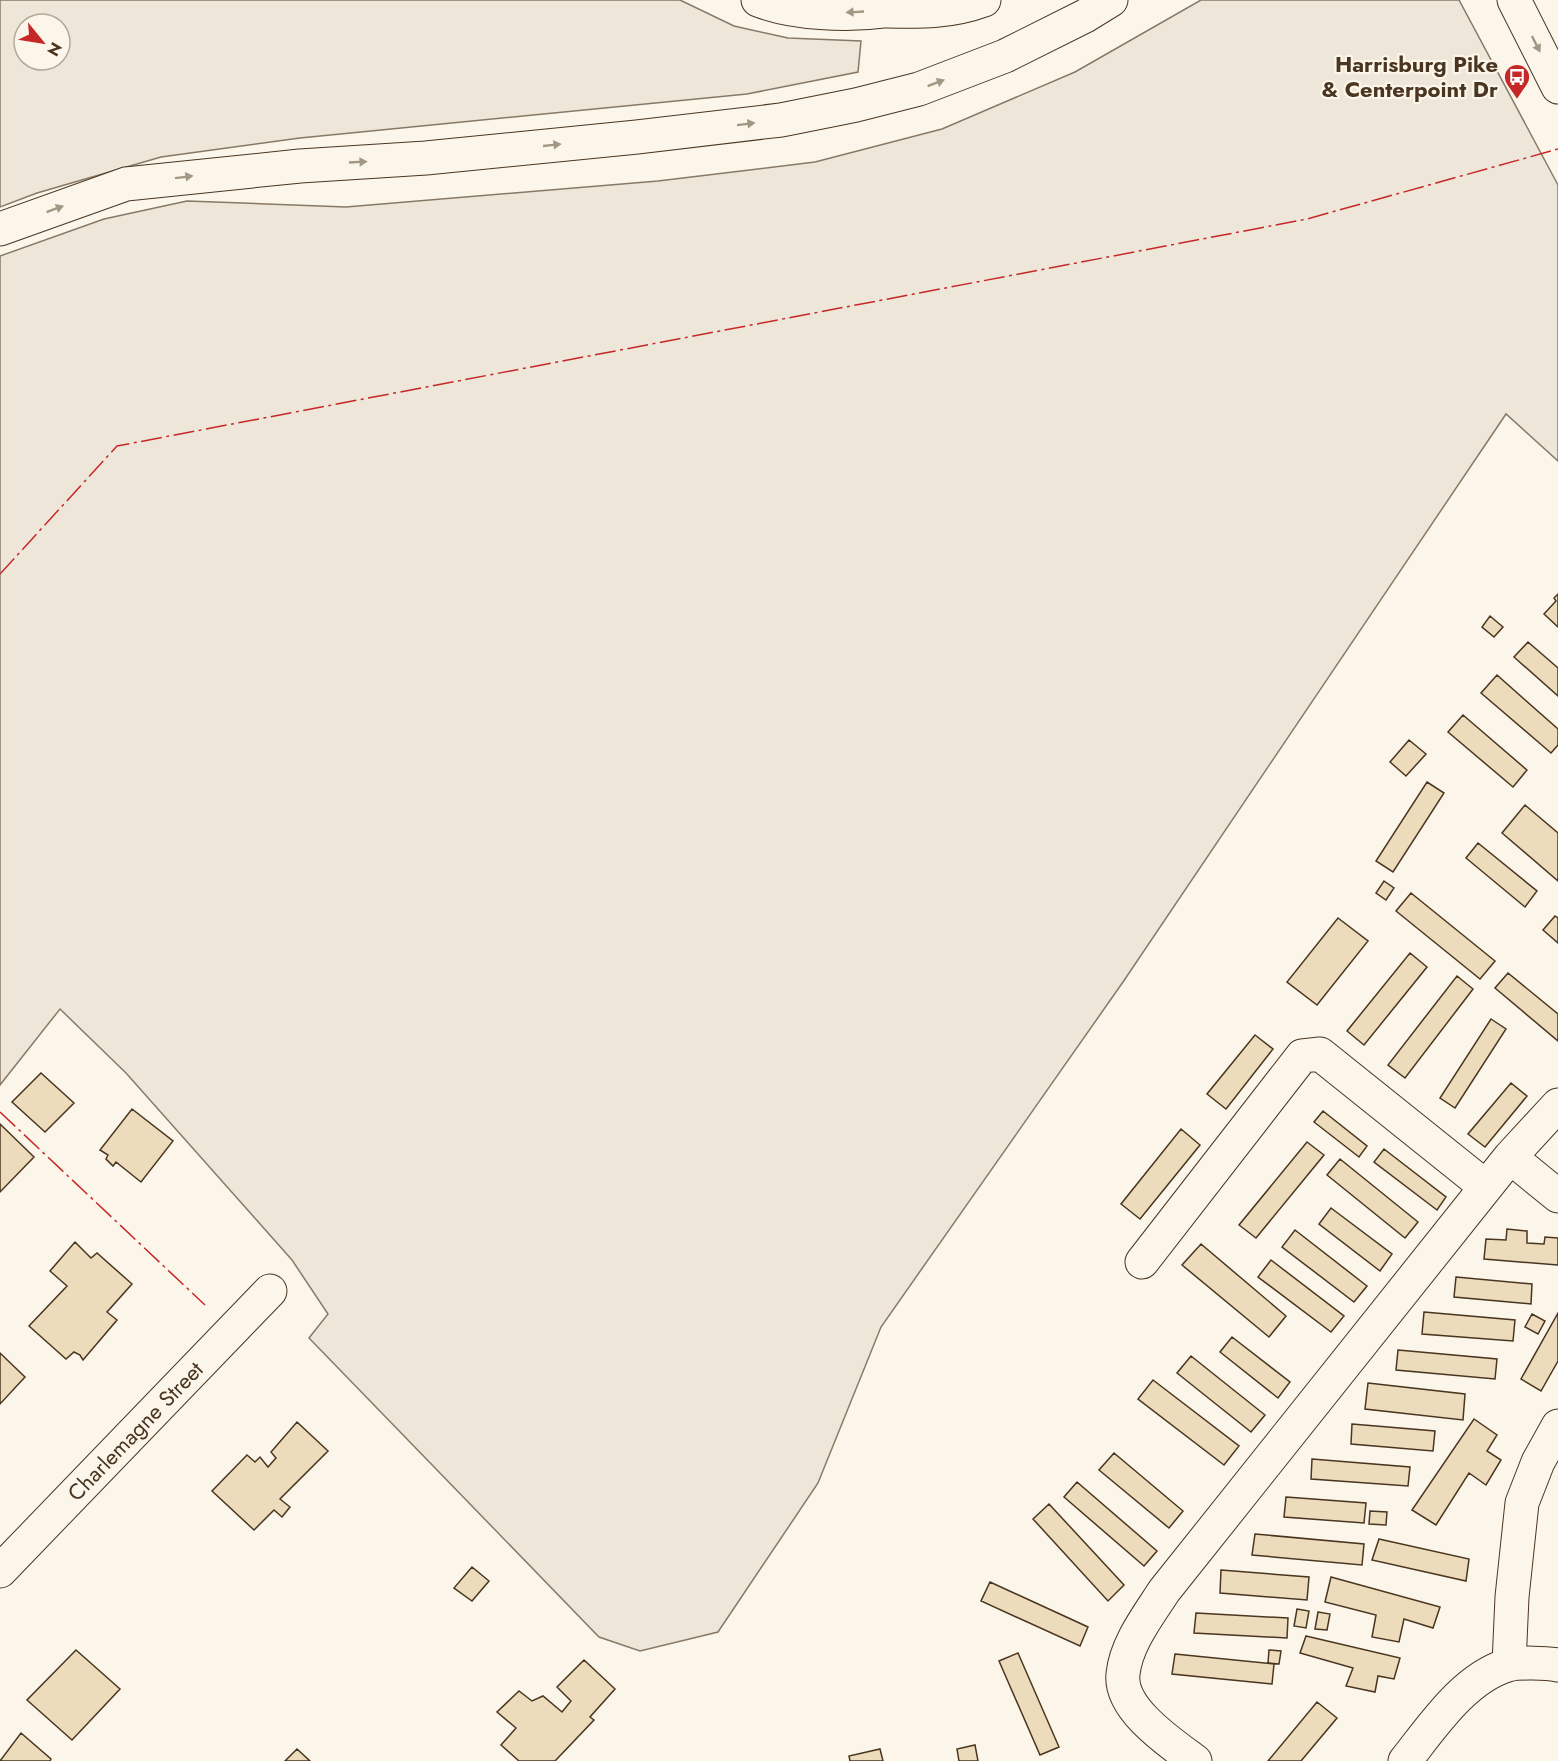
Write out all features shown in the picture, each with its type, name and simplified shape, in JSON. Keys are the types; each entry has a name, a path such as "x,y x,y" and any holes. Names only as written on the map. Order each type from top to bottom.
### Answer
{"main road":[{"path":"758,0 775,7 834,13 899,5 931,12 984,0"},
{"path":"0,230 126,184 300,165 426,158 637,137 781,120 856,105 919,90 1005,56 1112,0"},
{"path":"1514,0 1558,87"},
{"path":"1142,1262 1302,1056 1320,1054 1486,1187"},
{"path":"1195,1761 1168,1741 1139,1714 1131,1703 1122,1677 1125,1663 1138,1634 1164,1591 1510,1157 1558,1105"},
{"path":"1510,1157 1558,1196"},
{"name":"Charlemagne Street","path":"0,1571 270,1291"},
{"path":"1509,1664 1512,1597 1522,1503 1538,1462 1558,1426"},
{"path":"1405,1761 1453,1701 1488,1673 1509,1664 1558,1665"}],"shaded area":[{"path":"0,0 680,0 734,26 788,38 861,41 858,72 747,94 300,138 161,157 37,193 0,207"},
{"path":"1201,0 1459,0 1558,185 1558,461 1506,414 1123,982 881,1327 818,1483 718,1632 640,1651 599,1637 309,1338 328,1314 292,1260 126,1073 60,1009 0,1085 0,256 104,219 187,201 346,207 658,181 815,162 942,129 1075,72"}],"building":[{"path":"1558,594 1558,627 1544,614 1556,601 1554,598"},
{"path":"1490,616 1503,627 1494,637 1482,627"},
{"path":"1528,642 1558,668 1558,696 1514,657"},
{"path":"1497,675 1558,729 1558,745 1551,753 1481,693"},
{"path":"1463,715 1527,770 1513,787 1448,732"},
{"path":"1409,740 1426,754 1406,776 1390,762"},
{"path":"1427,782 1444,793 1393,872 1376,861"},
{"path":"1525,805 1558,833 1558,881 1502,833"},
{"path":"1478,843 1537,891 1525,907 1466,858"},
{"path":"1384,881 1394,888 1386,900 1376,893"},
{"path":"1411,893 1495,961 1480,979 1396,911"},
{"path":"1555,916 1558,918 1558,943 1543,930"},
{"path":"1338,918 1368,941 1317,1005 1287,982"},
{"path":"1410,953 1427,967 1364,1045 1347,1031"},
{"path":"1508,973 1558,1014 1558,1041 1495,988"},
{"path":"1457,976 1473,989 1405,1078 1388,1065"},
{"path":"1491,1019 1506,1029 1455,1108 1440,1098"},
{"path":"1255,1035 1273,1049 1226,1109 1207,1094"},
{"path":"41,1073 74,1103 45,1132 12,1102"},
{"path":"1511,1083 1527,1096 1485,1147 1468,1134"},
{"path":"132,1109 173,1141 141,1182 116,1162 113,1166 106,1159 108,1155 100,1150"},
{"path":"1323,1111 1367,1146 1359,1157 1314,1122"},
{"path":"0,1124 34,1157 0,1192"},
{"path":"1181,1129 1200,1145 1140,1219 1121,1204"},
{"path":"1307,1142 1324,1155 1256,1238 1239,1225"},
{"path":"1384,1149 1446,1197 1437,1210 1374,1162"},
{"path":"1340,1159 1418,1222 1405,1238 1327,1175"},
{"path":"1331,1208 1392,1254 1380,1271 1319,1224"},
{"path":"1507,1229 1527,1231 1527,1243 1544,1244 1545,1237 1558,1238 1558,1265 1484,1259 1486,1239 1506,1240"},
{"path":"1295,1230 1367,1286 1354,1302 1282,1247"},
{"path":"75,1242 91,1258 97,1253 132,1284 107,1312 117,1320 83,1360 74,1352 66,1359 29,1326 67,1286 50,1271"},
{"path":"1201,1244 1286,1316 1269,1337 1182,1265"},
{"path":"1271,1260 1344,1316 1331,1332 1258,1277"},
{"path":"1456,1277 1532,1284 1531,1304 1454,1297"},
{"path":"1424,1312 1515,1320 1513,1341 1422,1334"},
{"path":"1558,1313 1558,1361 1541,1391 1521,1379"},
{"path":"1532,1314 1545,1321 1538,1334 1525,1327"},
{"path":"1232,1337 1290,1382 1278,1398 1220,1352"},
{"path":"1398,1350 1497,1359 1495,1379 1396,1370"},
{"path":"0,1353 25,1377 0,1404"},
{"path":"1191,1356 1265,1415 1251,1432 1177,1373"},
{"path":"1153,1380 1239,1446 1224,1465 1138,1399"},
{"path":"1368,1383 1465,1394 1463,1420 1365,1409"},
{"path":"1474,1419 1497,1435 1487,1451 1501,1460 1486,1485 1469,1473 1436,1525 1412,1510"},
{"path":"297,1422 328,1451 280,1499 290,1507 282,1517 274,1510 254,1530 212,1491 247,1455 255,1462 260,1457 268,1467 276,1458 271,1452"},
{"path":"1352,1424 1435,1431 1433,1451 1351,1444"},
{"path":"1114,1453 1183,1511 1169,1528 1099,1470"},
{"path":"1312,1459 1410,1467 1408,1486 1311,1479"},
{"path":"1077,1482 1157,1551 1144,1566 1064,1497"},
{"path":"1286,1497 1366,1503 1364,1523 1284,1517"},
{"path":"1049,1504 1124,1585 1108,1601 1033,1519"},
{"path":"1370,1511 1387,1512 1386,1525 1369,1524"},
{"path":"1255,1534 1364,1544 1362,1565 1252,1555"},
{"path":"1379,1539 1469,1559 1466,1581 1372,1560"},
{"path":"472,1567 489,1581 472,1601 454,1588"},
{"path":"1221,1570 1309,1577 1307,1600 1220,1593"},
{"path":"1331,1577 1440,1607 1433,1628 1404,1619 1399,1642 1372,1637 1376,1615 1325,1602"},
{"path":"990,1582 1088,1627 1080,1646 981,1601"},
{"path":"1297,1609 1309,1611 1306,1628 1294,1626"},
{"path":"1318,1612 1330,1614 1327,1630 1315,1629"},
{"path":"1196,1613 1288,1618 1287,1638 1194,1633"},
{"path":"1306,1636 1400,1658 1394,1679 1378,1676 1375,1692 1346,1686 1353,1668 1300,1653"},
{"path":"76,1650 120,1689 72,1740 27,1700"},
{"path":"1269,1650 1281,1651 1279,1664 1268,1663"},
{"path":"1018,1653 1059,1747 1040,1755 999,1661"},
{"path":"1175,1654 1274,1664 1272,1684 1172,1674"},
{"path":"584,1660 615,1689 590,1717 594,1720 555,1761 519,1761 501,1745 516,1728 497,1712 519,1691 532,1701 543,1696 562,1712 571,1701 557,1687"},
{"path":"1317,1702 1337,1718 1301,1761 1268,1761"},
{"path":"21,1733 51,1759 50,1761 0,1761"},
{"path":"975,1745 978,1761 959,1761 957,1749"},
{"path":"297,1749 310,1761 285,1761"},
{"path":"880,1749 883,1761 850,1761 849,1756"}],"power":[{"path":"0,574 117,446 1307,219 1558,149"},
{"path":"0,1112 205,1305"}],"place":[{"name":"Harrisburg Pike & Centerpoint Dr","path":"1517,100"}]}
